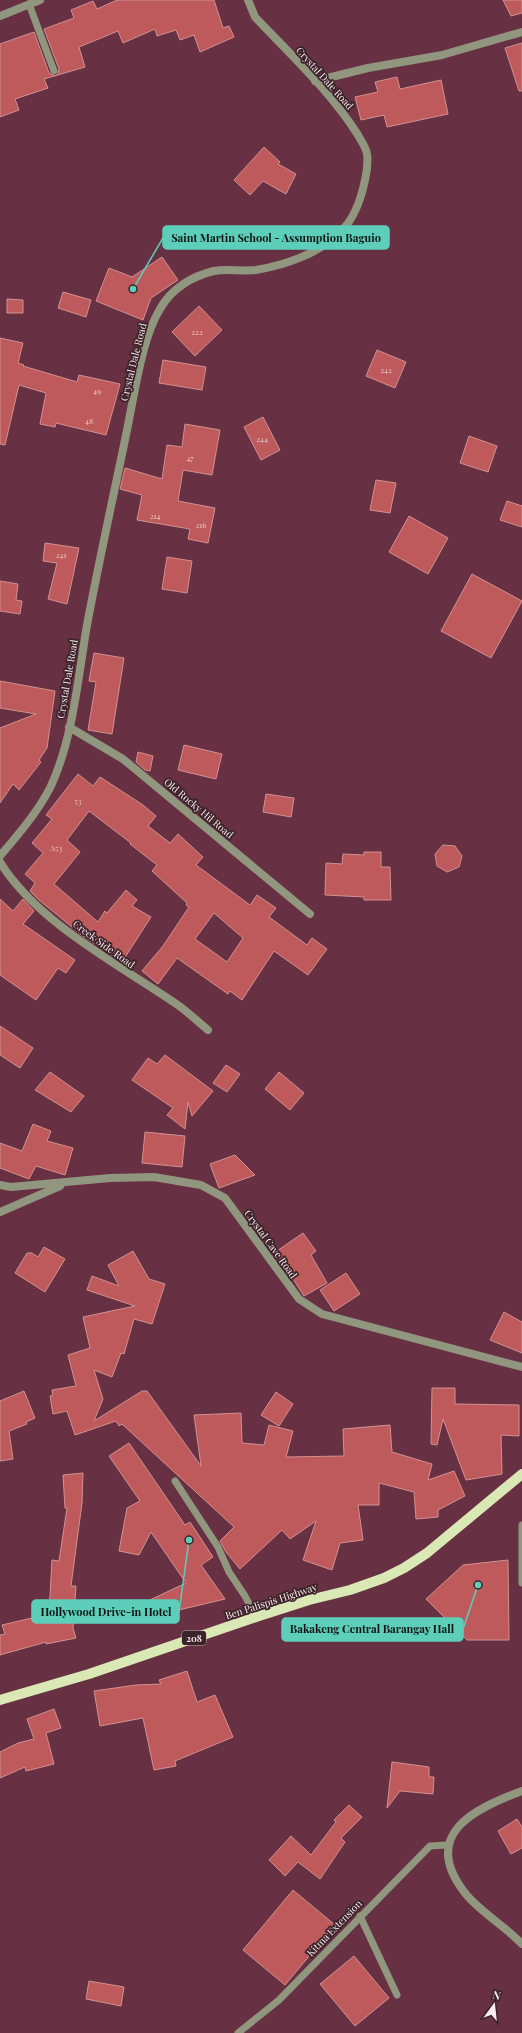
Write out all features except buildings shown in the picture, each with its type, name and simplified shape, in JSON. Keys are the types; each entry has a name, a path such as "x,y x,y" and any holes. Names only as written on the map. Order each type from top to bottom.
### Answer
{"main road":[{"name":"Ben Palispis Highway","path":"0,1700 89,1674 256,1617 309,1600 350,1590 384,1578 404,1568 427,1553 522,1474"}],"street":[{"path":"0,16 40,0"},
{"name":"Crystal Dale Road","path":"0,856 35,812 49,788 60,763 69,727 109,510 136,383 151,325 167,299 188,280 215,271 253,270 288,264 324,244 345,227 356,207 367,168 367,153 345,116 255,16 248,0"},
{"path":"315,81 368,68 442,55 522,32"},
{"name":"Old Rocky Hil Road","path":"69,727 123,759 310,914"},
{"name":"Creek Side Road","path":"0,862 13,881 59,924 134,978 176,1004 208,1030"},
{"name":"Crystal Cave Road","path":"0,1185 11,1187 110,1178 154,1177 201,1185 225,1198 299,1299 311,1308 322,1314 522,1367"},
{"path":"0,1212 64,1183"},
{"path":"522,1790 473,1813 452,1834 447,1845 451,1871 465,1894 522,1944"}],"lane":[{"path":"28,4 54,71"},
{"path":"175,1481 218,1547 229,1572 245,1596 256,1617"},
{"path":"522,1525 522,1582"},
{"name":"Kitma Extension","path":"238,2033 279,2000 430,1846 447,1845"},
{"path":"360,1916 397,1995"}],"place":[{"name":"Saint Martin School - Assumption Baguio","path":"133,289"},
{"name":"Hollywood Drive-in Hotel","path":"189,1540"},
{"name":"Bakakeng Central Barangay Hall","path":"478,1585"}]}
